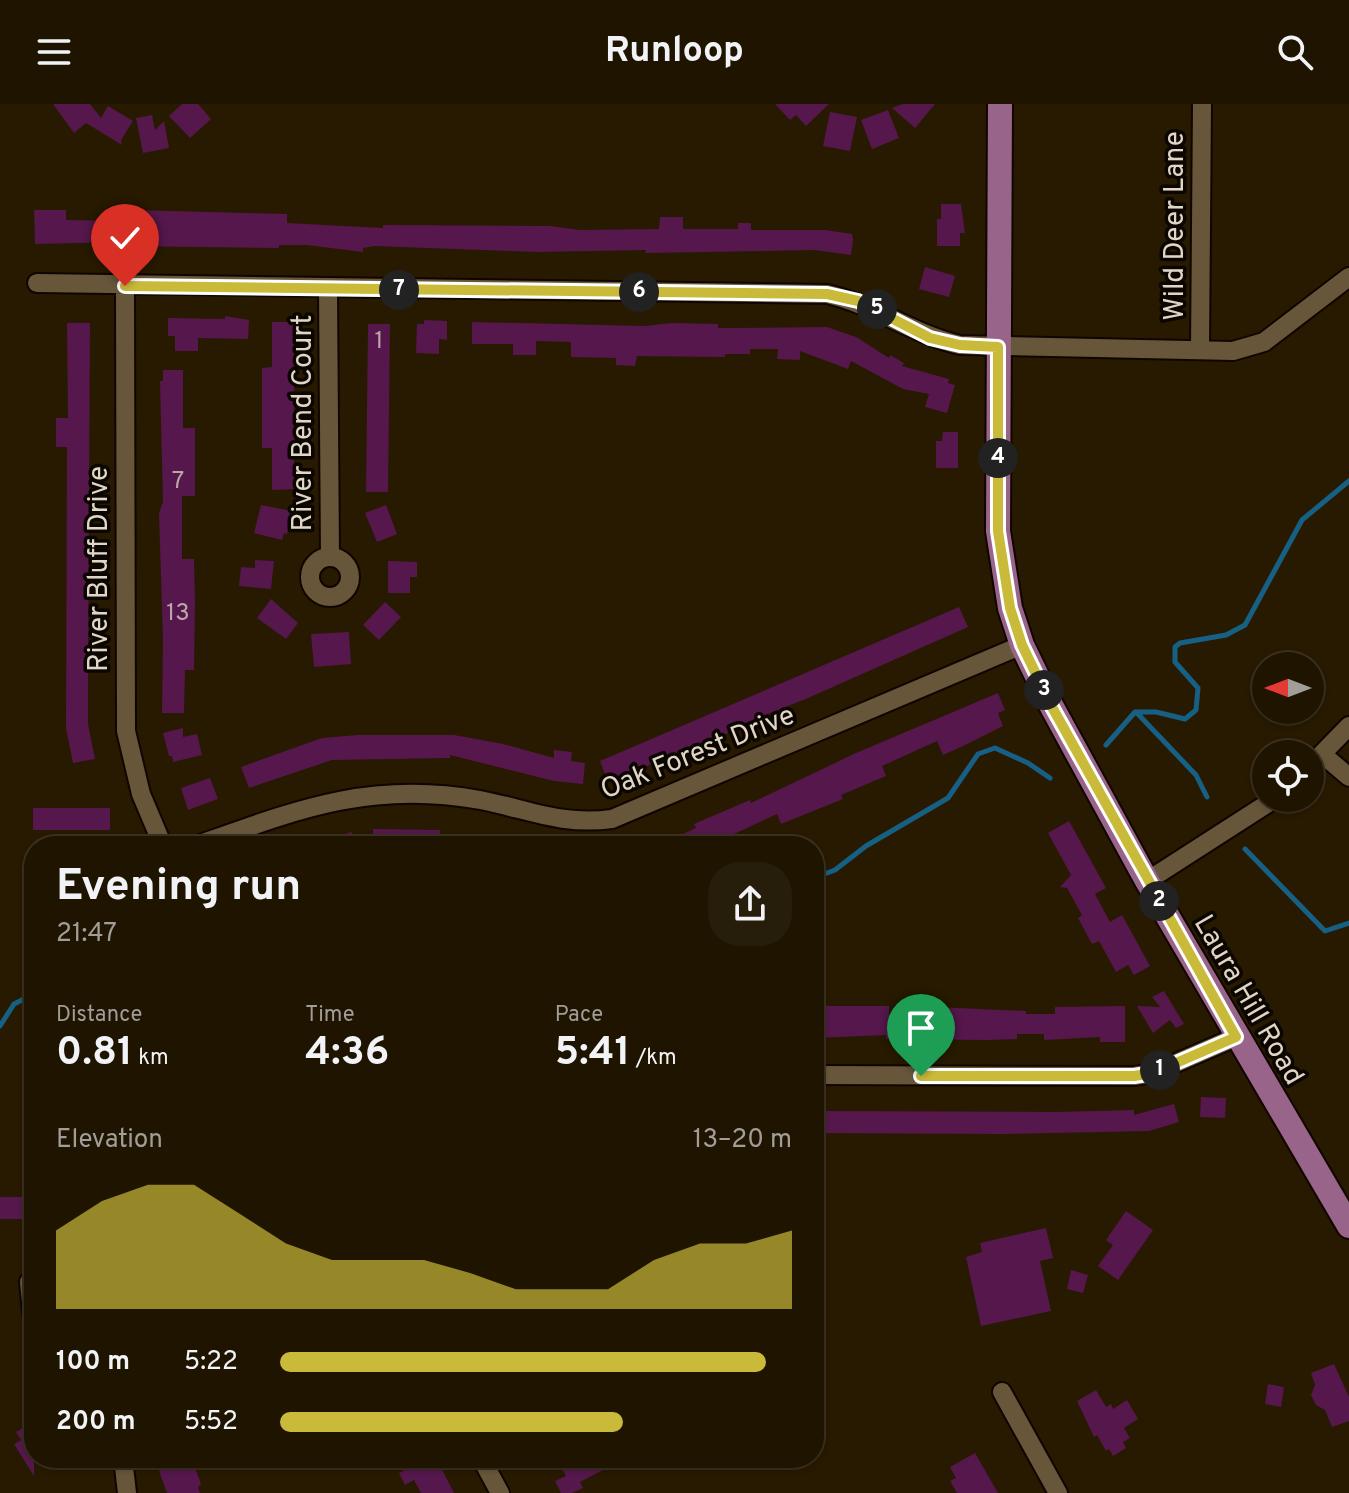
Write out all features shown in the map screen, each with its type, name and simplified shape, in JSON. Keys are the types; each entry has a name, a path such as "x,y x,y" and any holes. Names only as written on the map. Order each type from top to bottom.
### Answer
{"main road":[{"name":"Laura Hill Road","path":"1000,104 998,531 1010,608 1022,645 1147,881 1349,1226"}],"street":[{"name":"Wild Deer Lane","path":"1200,349 1202,104"},
{"path":"37,283 827,294 858,301 930,338 960,345 1233,351 1264,342 1349,277"},
{"name":"River Bluff Drive","path":"125,286 126,731 141,794 159,836"},
{"name":"River Bend Court","path":"328,289 330,557"},
{"name":"Oak Forest Drive","path":"223,836 308,805 355,796 420,794 480,800 573,823 612,819 1022,645"},
{"path":"1324,752 1349,726"},
{"path":"1324,764 1349,777"},
{"path":"1147,881 1254,812"},
{"path":"824,1075 1134,1076 1153,1073 1236,1037"},
{"path":"1002,1392 1058,1493"},
{"path":"124,1468 127,1493"},
{"path":"486,1468 500,1493"}],"building":[{"path":"53,104 90,104 101,118 108,106 133,121 121,140 122,145 86,123 74,133"},
{"path":"182,104 198,104 211,119 190,138 169,116"},
{"path":"775,104 829,104 806,126 796,115 790,120"},
{"path":"903,104 935,104 915,128 892,108"},
{"path":"888,110 899,138 872,149 861,120"},
{"path":"830,112 857,117 850,151 823,146"},
{"path":"152,115 155,130 164,121 169,148 143,153 136,118"},
{"path":"941,204 961,204 965,233 960,233 960,246 937,246 937,219 941,219"},
{"path":"34,210 66,210 66,220 133,221 133,210 287,214 287,223 383,228 383,225 659,229 660,217 683,217 683,229 738,229 738,223 751,223 751,230 825,230 852,234 853,240 851,255 814,250 645,253 646,250 538,252 374,246 363,248 363,252 307,245 279,245 279,248 120,246 120,242 35,244"},
{"path":"925,267 955,276 949,297 919,289"},
{"path":"225,316 249,320 248,339 198,338 198,351 175,351 175,336 168,336 168,318 225,319"},
{"path":"424,320 447,321 447,340 439,339 439,354 416,353 417,324 424,324"},
{"path":"272,322 294,322 294,489 272,490 272,448 262,448 262,368 272,367"},
{"path":"472,322 645,326 718,324 718,328 827,327 856,337 889,358 890,355 904,363 902,366 949,379 948,383 955,385 947,413 925,407 929,394 903,389 851,361 848,369 800,351 800,360 777,359 778,349 750,349 750,354 725,354 725,357 637,356 635,366 616,365 616,358 571,357 571,342 536,341 536,355 513,355 513,344 472,344"},
{"path":"67,323 90,323 88,724 95,759 73,763 66,728 67,447 56,447 56,418 68,418"},
{"path":"368,324 390,324 388,492 366,492"},
{"path":"163,370 183,370 183,428 195,428 195,496 182,496 182,559 194,559 195,603 194,670 185,670 184,713 162,713 159,513 163,502 160,381 163,381"},
{"path":"943,432 958,432 958,468 936,468 936,441 942,441"},
{"path":"261,505 292,511 287,534 284,533 282,540 254,533"},
{"path":"386,505 397,534 377,542 365,513"},
{"path":"255,560 274,561 271,589 239,586 241,567 255,568"},
{"path":"388,561 417,562 417,577 410,577 410,593 388,593"},
{"path":"271,599 298,623 286,639 257,618"},
{"path":"385,602 401,617 379,640 363,625"},
{"path":"959,607 968,627 808,698 727,730 728,733 608,782 600,761"},
{"path":"349,632 351,664 314,667 311,634"},
{"path":"998,693 1005,710 998,713 1003,726 943,755 937,741 882,766 886,776 841,795 843,799 781,824 777,814 730,836 678,836 696,828 694,824 750,800 751,803 856,753"},
{"path":"183,728 183,737 197,734 202,755 173,762 163,733"},
{"path":"454,735 554,758 554,750 572,752 571,761 585,763 583,784 554,781 450,755 450,758 332,760 249,788 241,767 322,738"},
{"path":"210,778 218,799 188,810 181,788"},
{"path":"33,808 110,808 110,830 33,830"},
{"path":"1069,821 1106,888 1095,894 1110,922 1122,915 1150,966 1134,975 1128,965 1116,972 1099,941 1092,944 1078,918 1082,915 1067,888 1060,887 1071,875 1048,833"},
{"path":"373,829 440,830 440,836 373,836"},
{"path":"1164,991 1184,1024 1176,1028 1170,1020 1153,1033 1137,1006 1160,1007 1152,997"},
{"path":"824,1006 889,1006 889,1019 915,1019 915,1006 1055,1014 1055,1007 1125,1006 1125,1042 1100,1042 1100,1037 1044,1040 1044,1034 1017,1034 1017,1039 988,1040 886,1039 886,1035 824,1038"},
{"path":"1201,1097 1226,1098 1225,1118 1200,1117"},
{"path":"1174,1104 1179,1122 1149,1131 824,1133 824,1111 1134,1110 1134,1115"},
{"path":"0,1197 24,1197 24,1219 0,1219"},
{"path":"1126,1211 1153,1230 1118,1280 1098,1266 1113,1245 1106,1240"},
{"path":"1046,1228 1053,1258 1040,1261 1051,1311 981,1326 966,1257 982,1252 980,1243"},
{"path":"1071,1270 1088,1275 1083,1293 1067,1289"},
{"path":"1334,1364 1349,1397 1349,1421 1332,1427 1325,1410 1316,1405 1311,1395 1315,1385 1311,1373"},
{"path":"1268,1384 1284,1387 1281,1407 1265,1404"},
{"path":"1096,1390 1106,1407 1111,1404 1113,1409 1127,1400 1138,1419 1124,1428 1130,1438 1123,1442 1126,1448 1113,1456 1109,1449 1106,1451 1097,1435 1094,1437 1077,1401"},
{"path":"24,1427 24,1460 14,1444 21,1440 16,1432"},
{"path":"975,1453 998,1493 957,1493 950,1481 956,1478 950,1467"},
{"path":"195,1468 201,1484 198,1487 200,1493 167,1493 159,1471"},
{"path":"409,1468 441,1468 454,1493 421,1493 414,1480 405,1485 399,1473"},
{"path":"562,1468 603,1470 580,1482 583,1488 572,1493 561,1493 555,1481 566,1476"}],"waterway":[{"path":"1106,745 1135,712 1156,712 1185,719 1196,710 1198,688 1175,662 1175,647 1180,643 1226,635 1245,625 1302,520 1349,481"},
{"path":"1136,712 1196,775 1207,797"},
{"path":"824,874 948,798 978,754 995,748 1028,763 1050,778"},
{"path":"1245,849 1325,931 1349,923"},
{"path":"0,1026 14,1004 24,999"}],"route":[{"path":"125,286 827,294 858,301 884,312 930,338 960,345 998,347 998,531 1010,608 1022,645 1052,707 1236,1037 1153,1073 1134,1076 921,1076"}]}
